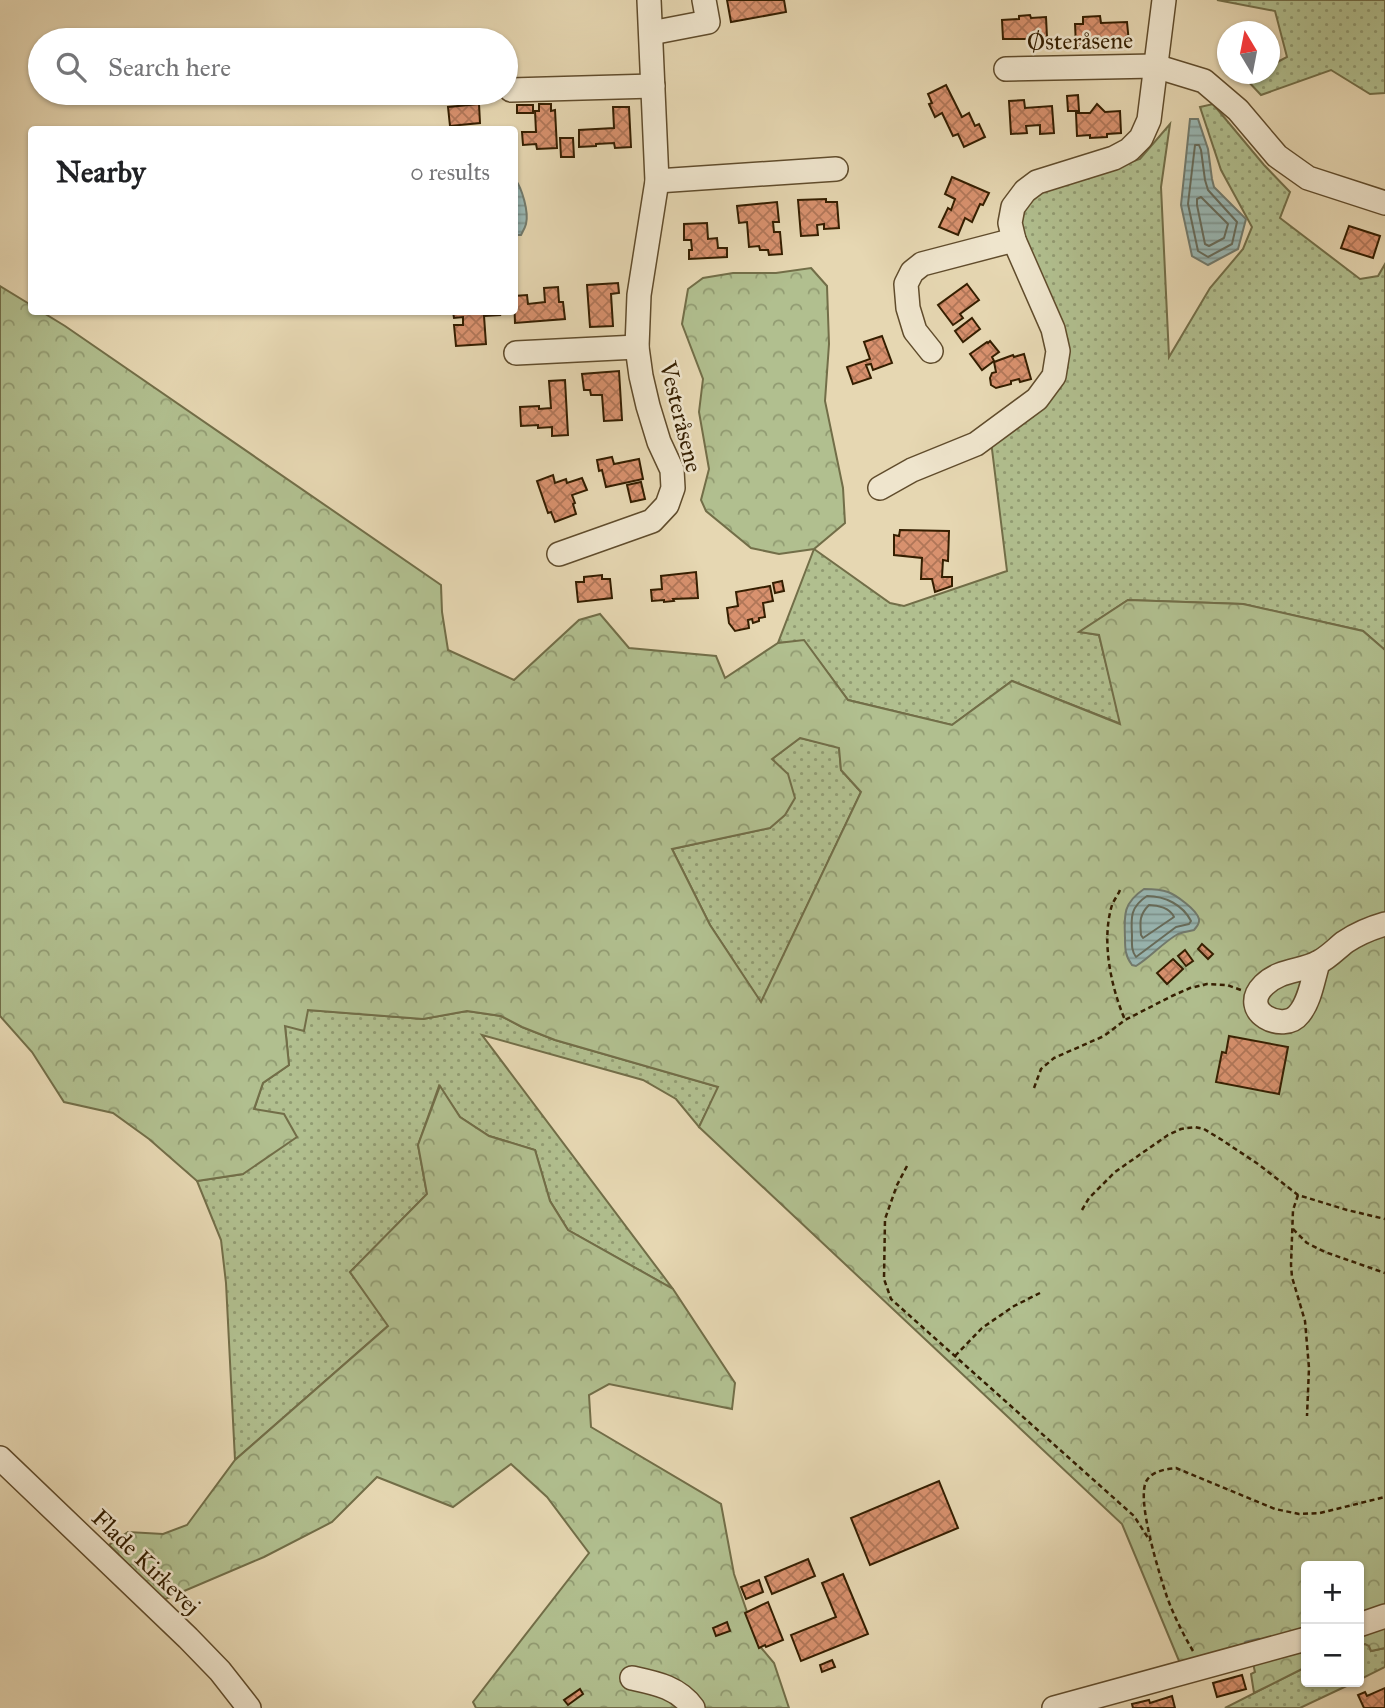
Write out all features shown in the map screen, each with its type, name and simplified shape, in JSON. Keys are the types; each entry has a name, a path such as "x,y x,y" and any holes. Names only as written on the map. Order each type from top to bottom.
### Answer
{"street":[{"name":"Vesteråsene","path":"559,554 652,521 667,505 673,488 671,470 648,406 637,347 639,295 657,181 649,0"},
{"path":"651,33 708,22 704,0"},
{"name":"Østeråsene","path":"880,488 912,470 976,444 1037,399 1054,376 1058,351 1053,329 1014,240 1010,223 1013,207 1037,182 1114,158 1129,150 1141,138 1149,120 1164,0"},
{"path":"1155,66 1204,81 1238,110 1277,156 1308,178 1385,203"},
{"name":"Østeråsene","path":"1006,69 1155,66"},
{"path":"518,90 653,86"},
{"path":"657,181 836,170"},
{"path":"930,351 915,331 908,308 906,285 912,272 922,264 1014,240"},
{"name":"Vesteråsene","path":"516,353 637,347"},
{"path":"1318,963 1299,1015 1290,1021 1262,1016 1256,1006 1257,996 1265,984 1281,974 1318,963 1349,939 1385,924"},
{"name":"Flade Kirkevej","path":"0,1458 196,1646 249,1708"},
{"path":"1362,1624 1385,1616"},
{"path":"1054,1708 1301,1640"},
{"path":"632,1678 669,1687 693,1708"}],"path":[{"path":"1120,890 1112,906 1108,932 1109,961 1115,997 1125,1020"},
{"path":"1034,1088 1041,1069 1054,1058 1104,1036 1125,1020 1190,988 1207,984 1227,985 1257,996"},
{"path":"1083,1210 1089,1198 1115,1172 1168,1135 1181,1129 1195,1128 1204,1129 1231,1146 1298,1195 1385,1219"},
{"path":"907,1166 885,1219 884,1279 891,1299 1134,1516 1150,1541"},
{"path":"1298,1195 1293,1210 1292,1277 1305,1321 1309,1368 1307,1416"},
{"path":"1293,1229 1307,1243 1325,1252 1385,1273"},
{"path":"955,1356 982,1328 1014,1306 1040,1293"},
{"path":"1193,1670 1150,1541 1142,1498 1146,1480 1159,1471 1176,1468 1275,1509 1299,1514 1320,1513 1385,1497"}],"green space":[{"path":"1217,0 1385,0 1385,93 1370,94 1331,70 1261,95 1251,84 1280,84 1280,61 1287,57 1280,21 1278,21 1275,11"},
{"path":"1213,104 1290,192 1280,218 1360,279 1378,276 1385,264 1385,650 1363,631 1243,604 1128,600 1080,632 1099,635 1121,724 1012,681 952,725 848,700 804,641 778,643 814,549 890,603 904,606 1007,571 991,441 1058,384 1019,234 1018,220 1035,194 1140,159 1170,124 1161,187 1169,357 1210,288 1243,249 1252,227 1221,170 1200,107"},
{"path":"811,268 827,286 829,344 825,401 843,488 845,523 814,549 779,554 751,548 706,511 701,500 709,469 699,412 703,379 682,324 688,289 703,278 733,273 776,273"},
{"path":"0,286 28,303 28,315 47,315 65,326 441,585 448,650 514,680 579,620 600,614 629,648 716,656 725,678 778,643 804,640 848,700 952,725 1012,681 1120,724 1099,635 1079,632 1128,600 1243,604 1363,631 1385,650 1385,1612 1364,1619 1364,1561 1301,1561 1301,1635 1182,1668 1122,1524 699,1127 718,1087 555,1040 501,1016 467,1011 423,1019 308,1010 304,1031 285,1026 289,1065 263,1083 254,1109 284,1114 297,1137 243,1174 197,1181 149,1139 113,1113 64,1102 32,1052 0,1016","holes":["800,738 839,748 841,770 861,792 761,1002 710,925 672,849 770,828 785,815 795,798 788,774 772,759"]},
{"path":"800,738 839,747 841,770 861,792 761,1003 710,925 672,849 770,828 772,759"},
{"path":"308,1010 423,1019 467,1011 501,1016 555,1040 719,1087 699,1127 676,1099 643,1080 482,1035 673,1289 568,1230 550,1201 535,1150 489,1136 460,1117 439,1086 418,1145 427,1194 350,1272 389,1325 235,1460 226,1283 221,1240 197,1181 243,1174 254,1110 263,1083 289,1065 285,1025"},
{"path":"440,1086 460,1117 489,1136 535,1150 550,1201 568,1230 673,1289 735,1383 732,1409 609,1384 589,1395 591,1427 721,1504 734,1574 758,1644 774,1663 789,1708 476,1708 473,1702 589,1553 547,1497 511,1464 453,1507 377,1477 332,1522 264,1557 163,1600 109,1545 128,1532 163,1534 187,1525 235,1460 388,1326 350,1272 427,1194 418,1145"},
{"path":"1385,1621 1385,1648 1371,1651 1369,1646 1364,1644 1364,1628"},
{"path":"1364,1643 1371,1651 1385,1648 1385,1667 1364,1678"},
{"path":"1301,1645 1301,1670 1254,1693 1251,1674 1255,1672 1252,1659"},
{"path":"1301,1670 1301,1687 1344,1687 1300,1708 1225,1708"}],"water":[{"path":"1190,119 1198,119 1208,149 1214,187 1246,219 1238,249 1208,265 1192,256 1181,205"},
{"path":"518,183 527,213 521,235 518,235"},
{"path":"1144,889 1162,890 1176,896 1194,911 1199,922 1194,930 1178,934 1136,966 1132,965 1126,952 1125,916 1132,899"}],"building":[{"path":"727,0 784,0 786,12 731,22"},
{"path":"1030,15 1031,18 1046,17 1047,37 1003,39 1002,20"},
{"path":"1100,16 1101,23 1127,22 1129,43 1076,46 1075,24 1083,24 1083,17"},
{"path":"946,85 962,117 969,113 975,126 979,124 985,137 964,147 958,134 953,136 942,113 935,117 928,94"},
{"path":"1078,95 1079,111 1068,111 1067,96"},
{"path":"1024,100 1025,108 1052,106 1054,133 1040,134 1040,125 1026,126 1027,133 1011,134 1009,101"},
{"path":"539,104 551,104 551,111 555,110 557,148 537,149 536,144 523,145 522,132 536,132 535,111 539,111"},
{"path":"1097,104 1105,112 1120,111 1121,133 1107,134 1107,137 1077,136 1076,113 1090,113"},
{"path":"479,105 480,123 450,126 448,107"},
{"path":"517,105 533,105 533,113 517,113"},
{"path":"613,107 629,107 631,147 615,148 614,143 579,147 579,130 614,128"},
{"path":"560,138 573,138 574,157 561,157"},
{"path":"952,177 989,193 983,205 980,204 972,222 965,218 958,235 939,227 955,199 945,194"},
{"path":"826,199 826,202 837,202 839,228 824,229 824,224 817,225 818,235 801,236 798,200"},
{"path":"777,202 779,222 773,222 774,232 780,232 782,254 769,255 768,250 760,250 759,246 749,247 747,222 739,223 737,206"},
{"path":"707,223 708,239 717,238 718,248 727,248 727,257 689,259 691,240 684,240 684,224"},
{"path":"1349,226 1380,236 1373,258 1341,248"},
{"path":"618,283 619,293 611,294 613,326 590,327 587,285"},
{"path":"967,284 979,300 960,314 963,318 953,325 938,305"},
{"path":"558,287 559,302 563,302 565,319 515,323 515,315 518,315 518,296 527,295 528,304 545,302 544,288"},
{"path":"454,315 500,315 484,316 486,344 456,346 454,325 463,325 463,317 454,318"},
{"path":"972,318 980,329 963,342 955,331"},
{"path":"882,336 892,363 873,370 871,364 866,365 871,378 853,384 847,367 870,359 864,342"},
{"path":"990,341 999,352 992,357 994,361 982,370 970,354"},
{"path":"1024,354 1031,379 1011,381 1011,384 996,388 991,385 990,378 992,373 996,372 994,362"},
{"path":"619,371 622,420 604,421 602,395 591,395 590,390 584,390 582,374"},
{"path":"565,380 568,435 552,436 552,427 521,426 520,407 551,408 549,381"},
{"path":"612,457 614,464 639,459 643,479 606,487 597,460"},
{"path":"553,475 555,483 566,479 567,483 582,478 587,490 572,495 576,514 555,522 551,512 548,513 537,481"},
{"path":"641,482 645,499 631,502 627,485"},
{"path":"900,530 949,531 948,561 943,560 942,577 952,577 952,586 935,592 932,579 921,579 922,558 894,555 894,535 899,536"},
{"path":"696,572 698,598 652,601 651,590 662,589 661,576"},
{"path":"602,575 602,579 610,579 612,598 578,602 576,582 584,582 584,577"},
{"path":"782,581 784,591 775,593 773,583"},
{"path":"770,586 773,601 763,603 765,617 753,623 752,619 748,620 749,628 735,631 729,623 727,608 738,606 736,592"},
{"path":"1202,944 1213,954 1208,959 1198,949"},
{"path":"1185,950 1193,961 1186,966 1178,956"},
{"path":"1173,959 1183,969 1167,984 1157,973"},
{"path":"1229,1036 1288,1047 1279,1094 1216,1082 1222,1052 1226,1053"},
{"path":"939,1481 958,1528 870,1565 851,1518"},
{"path":"808,1559 815,1576 772,1594 765,1577"},
{"path":"843,1574 868,1634 801,1661 791,1635 836,1617 822,1583"},
{"path":"759,1580 763,1592 746,1599 741,1587"},
{"path":"768,1602 783,1640 759,1648 745,1613"},
{"path":"727,1622 730,1631 716,1636 713,1628"},
{"path":"832,1660 835,1667 822,1672 820,1665"},
{"path":"1242,1675 1246,1689 1217,1697 1213,1683"},
{"path":"1385,1688 1385,1708 1364,1708 1358,1695 1365,1692 1367,1696"},
{"path":"580,1689 583,1694 568,1705 564,1700"},
{"path":"1172,1696 1175,1708 1133,1708 1132,1704 1149,1700 1150,1703"}],"waterway":[{"path":"1246,1643 1259,1640"}]}
